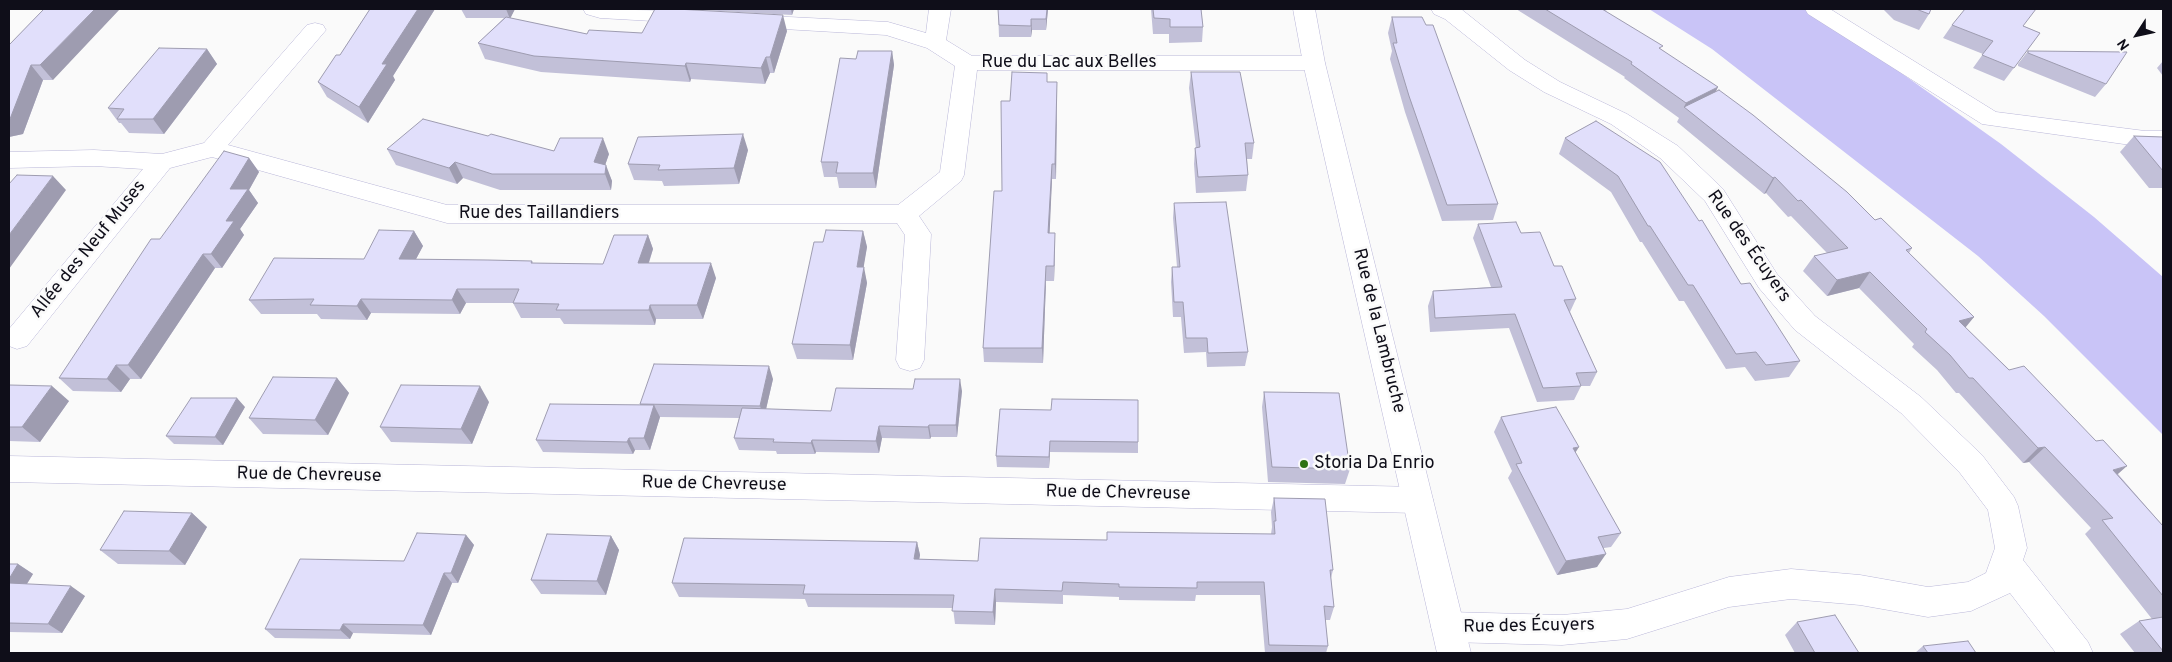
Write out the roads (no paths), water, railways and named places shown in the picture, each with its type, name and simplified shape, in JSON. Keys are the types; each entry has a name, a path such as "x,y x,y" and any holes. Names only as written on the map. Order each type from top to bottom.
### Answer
{"street":[{"name":"Rue du Lac aux Belles","path":"594,9 600,12 888,28 935,43 967,63 1314,63"},
{"path":"935,43 940,9"},
{"name":"Rue de la Lambruche","path":"1304,9 1314,63 1451,640"},
{"name":"Rue des Écuyers","path":"1442,9 1453,14 1517,66 1552,87 1620,119 1669,152 1714,195 1768,280 1805,323 1911,405 1971,464 2003,506 2011,548 1999,583 1971,596 1928,602 1860,590 1791,584 1729,592 1627,624 1451,640"},
{"path":"1816,9 1990,119 2145,140 2163,139"},
{"path":"9,160 94,158 162,162 212,149 315,30"},
{"path":"910,360 918,234 904,214 952,175 967,63"},
{"name":"Rue des Taillandiers","path":"212,149 447,214 904,214"},
{"name":"Allée des Neuf Muses","path":"17,338 162,162"},
{"name":"Rue de Chevreuse","path":"9,469 1418,500"},
{"path":"2006,563 2076,653"}],"place":[{"name":"Storia Da Enrio","path":"1304,464"}]}
